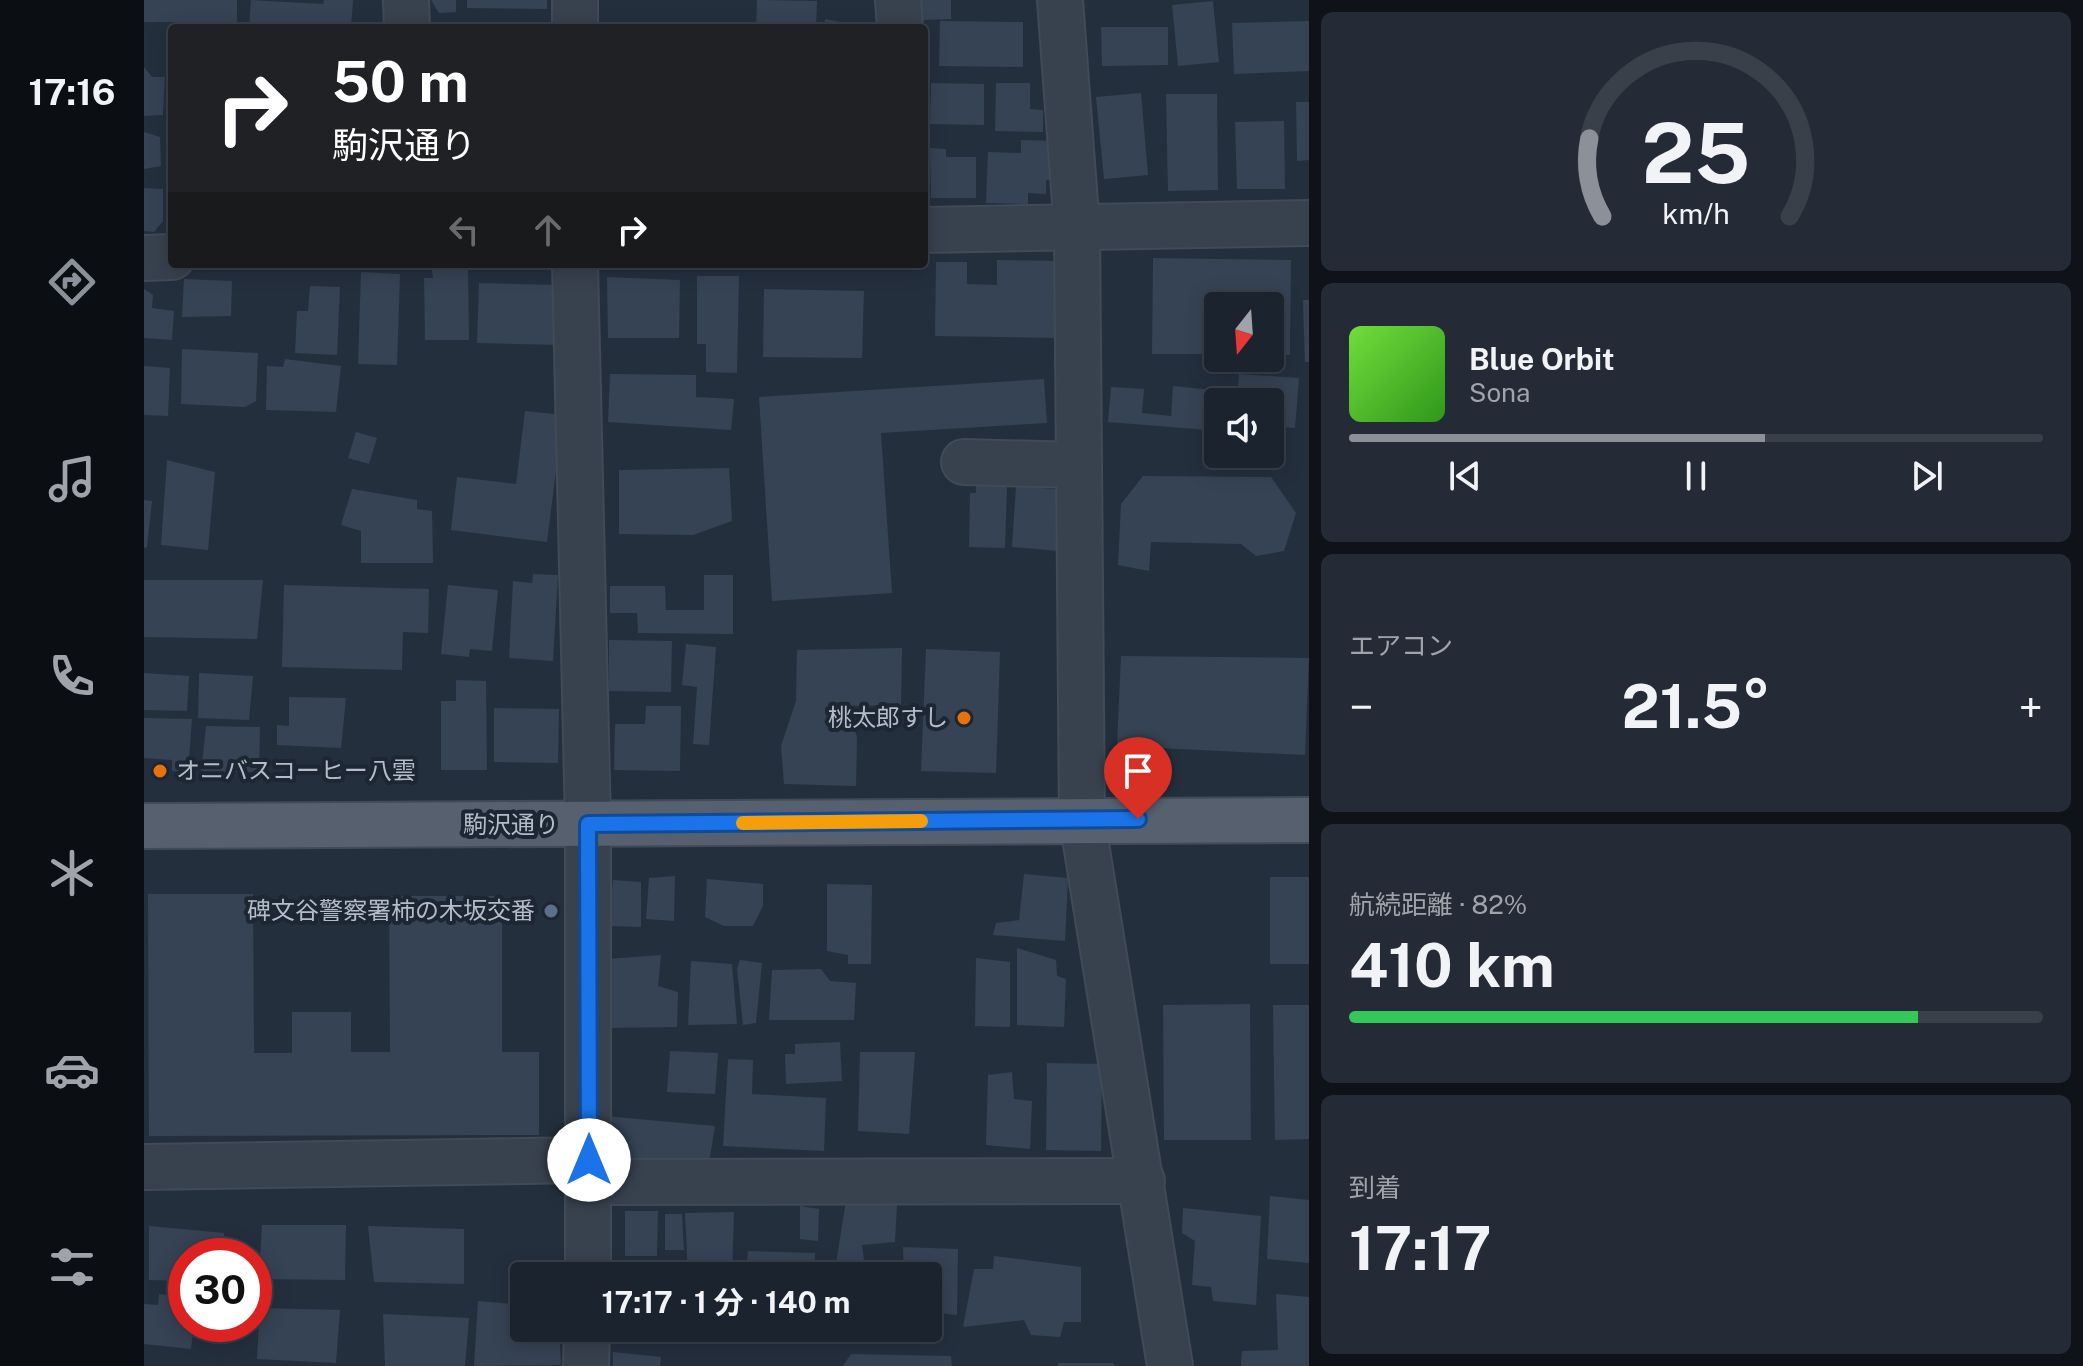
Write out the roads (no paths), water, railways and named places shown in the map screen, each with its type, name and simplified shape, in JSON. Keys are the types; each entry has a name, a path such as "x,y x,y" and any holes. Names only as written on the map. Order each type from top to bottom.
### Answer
{"main road":[{"name":"駒沢通り","path":"144,826 1309,820"}],"street":[{"path":"406,0 407,24"},
{"path":"575,0 575,24"},
{"path":"898,0 900,24"},
{"path":"1060,0 1077,230 1082,819 1170,1366"},
{"path":"928,230 1077,230 1309,223"},
{"path":"144,258 168,257"},
{"path":"575,268 588,824 588,1262"},
{"path":"964,462 1078,465"},
{"path":"144,1167 1142,1181"},
{"path":"586,1366 587,1342"}],"place":[{"name":"桃太郎すし","path":"964,718"},
{"name":"オニバスコーヒー八雲","path":"160,771"},
{"name":"碑文谷警察署柿の木坂交番","path":"551,911"}]}
